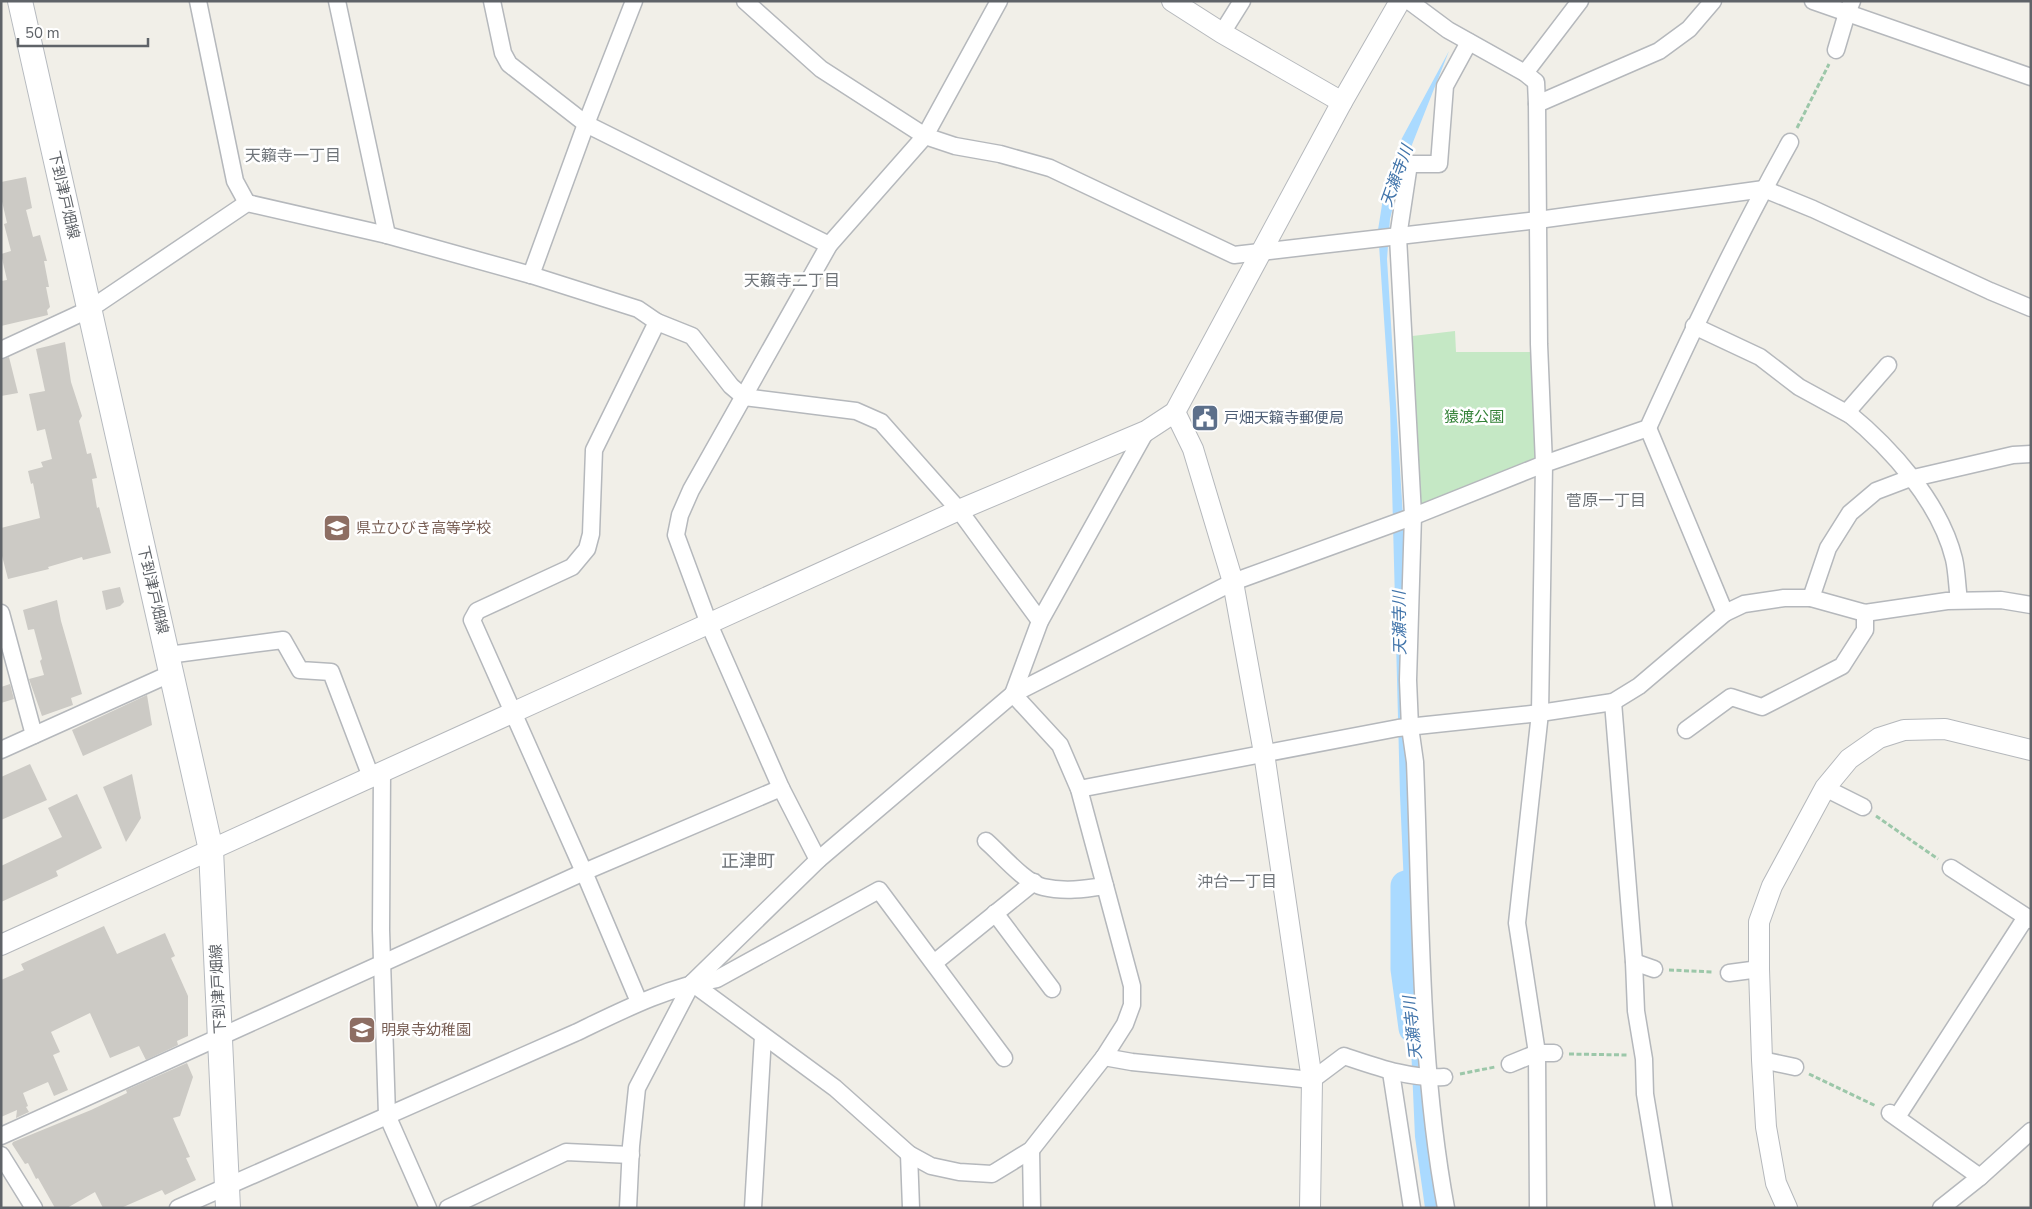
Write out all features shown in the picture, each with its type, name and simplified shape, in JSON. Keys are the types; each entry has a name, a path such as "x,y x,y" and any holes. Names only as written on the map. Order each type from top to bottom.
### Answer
{"main road":[{"name":"下到津戸畑線","path":"20,1 211,850 221,1037 226,1201"}],"street":[{"path":"198,1 235,181 247,203"},
{"path":"337,1 388,235"},
{"path":"492,1 503,52 509,64 586,124 829,245"},
{"path":"531,275 586,124 634,1"},
{"path":"745,1 820,69 925,136 955,146 1000,154 1050,168 1234,255 1262,250 1396,237 1538,220 1764,189 1813,209 1990,292 2031,308"},
{"path":"818,860 781,788 709,624 676,535 680,515 691,490 829,245 925,136 999,1"},
{"path":"1172,1 1222,33 1342,102"},
{"path":"1222,33 1242,1"},
{"path":"1,945 959,510 1146,431 1175,412 1342,102 1400,1"},
{"path":"1409,1 1448,30 1525,73 1536,82 1539,344 1544,464 1540,713 1517,923 1537,1053 1538,1208"},
{"path":"1525,73 1580,1"},
{"path":"1537,104 1659,51 1689,29 1713,1"},
{"path":"1813,1 1850,7 2031,77"},
{"path":"1836,50 1850,7"},
{"path":"1446,1208 1439,1172 1436,1078 1415,762 1404,727 1408,680 1411,516 1396,237 1408,164 1439,164 1445,86 1469,42"},
{"path":"628,1208 630,1155 637,1088 692,983 818,860 1012,694 1232,582 1411,516 1544,464 1648,428 1694,326 1790,142"},
{"path":"1,350 90,309 247,203 388,235 531,275 638,309 657,322 692,336 731,386 744,397 856,411 881,422 959,510 1040,621"},
{"path":"639,1002 584,872 472,620 477,611 572,567 587,549 591,534 594,450 657,322"},
{"path":"1694,326 1760,357 1799,387 1852,416"},
{"path":"1888,365 1847,412 1877,437 1912,478 1927,500 1948,542 1954,560 1958,600"},
{"path":"1175,412 1193,449 1232,582 1264,753 1312,1080 1310,1208"},
{"path":"1648,428 1725,613"},
{"path":"1012,694 1040,621 1146,431"},
{"path":"1811,598 1828,548 1850,513 1876,491 1912,478 2013,454 2031,454"},
{"path":"1079,789 1404,727 1540,713 1613,702 1639,686 1725,613 1744,604 1784,598 1811,598 1865,612 1958,600 2001,600 2031,605"},
{"path":"1,612 34,735"},
{"path":"1686,730 1731,697 1762,707 1842,666 1865,630 1865,612"},
{"path":"1,750 34,735 170,664 283,640 300,670 331,672 376,775 387,1115 428,1208"},
{"path":"692,983 835,1088 909,1154 931,1166 959,1172 992,1174 1031,1150 1104,1056 1125,1024 1132,1005 1132,986 1079,789 1060,745 1012,694"},
{"path":"1613,702 1640,1057 1664,1208"},
{"path":"1787,1208 1776,1183 1766,1127 1762,1060 1759,922 1772,886 1825,788 1849,758 1878,738 1904,730 1946,730 2030,749"},
{"path":"1,1136 584,872 781,788"},
{"path":"1825,788 1863,807"},
{"path":"986,840 1024,876 1042,887 1077,890 1105,886"},
{"path":"1951,868 2028,919 1894,1115 1980,1177"},
{"path":"934,963 1034,882"},
{"path":"178,1208 226,1201 387,1115 575,1033 639,1002 692,983 717,979 879,890 1004,1058"},
{"path":"995,913 1052,989"},
{"path":"1634,962 1654,969"},
{"path":"1729,973 1759,969"},
{"path":"753,1208 763,1036"},
{"path":"1510,1064 1537,1053 1554,1053"},
{"path":"1104,1056 1132,1062 1312,1080 1344,1056 1391,1072 1436,1078"},
{"path":"1762,1060 1796,1067"},
{"path":"1391,1072 1412,1208"},
{"path":"1941,1208 1980,1177 2031,1131"},
{"path":"1031,1150 1032,1208"},
{"path":"448,1208 566,1152 630,1155"},
{"path":"909,1154 911,1208"},
{"path":"1,1155 34,1208"}],"path":[{"path":"1790,142 1836,50"},
{"path":"1863,807 1951,868"},
{"path":"1654,969 1729,973"},
{"path":"1554,1053 1640,1057"},
{"path":"1436,1078 1510,1064"},
{"path":"1796,1067 1894,1115"}],"green space":[{"name":"猿渡公園","path":"1455,331 1456,352 1536,352 1541,461 1417,510 1404,337"}],"water":[{"path":"1449,51 1402,170 1390,219 1387,259 1404,533 1407,748 1440,1208 1425,1208 1415,1137 1400,795 1390,408 1378,230 1384,192 1401,140"}],"building":[{"path":"26,177 32,208 26,210 33,237 40,235 47,261 44,261 49,287 46,287 50,307 47,310 48,315 1,326 1,281 7,280 1,254 11,251 4,224 7,223 1,197 1,182"},
{"path":"65,342 71,382 82,416 79,421 87,454 91,453 97,478 92,479 97,508 99,507 111,553 83,560 82,557 48,567 49,569 8,579 1,552 1,528 40,518 33,483 31,484 28,471 43,467 41,462 52,459 45,429 37,431 29,394 45,391 36,349"},
{"path":"9,357 18,393 1,396 1,360"},
{"path":"120,587 124,602 120,606 106,610 102,591"},
{"path":"57,600 61,621 82,694 71,698 73,705 42,716 29,679 44,675 40,661 42,659 34,629 28,630 23,610"},
{"path":"10,684 14,699 1,703 1,687"},
{"path":"147,695 152,725 83,756 72,730"},
{"path":"30,764 47,800 1,820 1,777"},
{"path":"132,774 141,818 126,842 103,787"},
{"path":"77,794 102,848 56,871 58,876 1,902 1,866 62,837 48,808"},
{"path":"104,926 117,954 165,933 175,956 171,958 188,996 188,1036 177,1041 178,1045 146,1060 139,1046 110,1058 90,1013 51,1032 60,1052 53,1055 68,1090 54,1096 48,1082 23,1093 29,1112 16,1118 17,1110 1,1117 1,980 24,970 21,964"},
{"path":"187,1063 193,1077 180,1116 173,1118 190,1157 186,1158 196,1180 165,1195 162,1190 121,1208 103,1208 95,1192 67,1208 55,1208 28,1163 25,1164 12,1144 13,1142 91,1110 127,1093 126,1090"}],"waterway":[{"name":"天瀬寺川","path":"1406,886 1406,969 1414,1028"}],"place":[{"name":"戸畑天籟寺郵便局","path":"1205,418"},
{"name":"県立ひびき高等学校","path":"337,528"},
{"name":"明泉寺幼稚園","path":"362,1030"}],"district":[{"name":"天籟寺一丁目","path":"293,156"},
{"name":"天籟寺二丁目","path":"792,281"},
{"name":"菅原一丁目","path":"1606,501"},
{"name":"正津町","path":"748,861"},
{"name":"沖台一丁目","path":"1237,882"}]}
